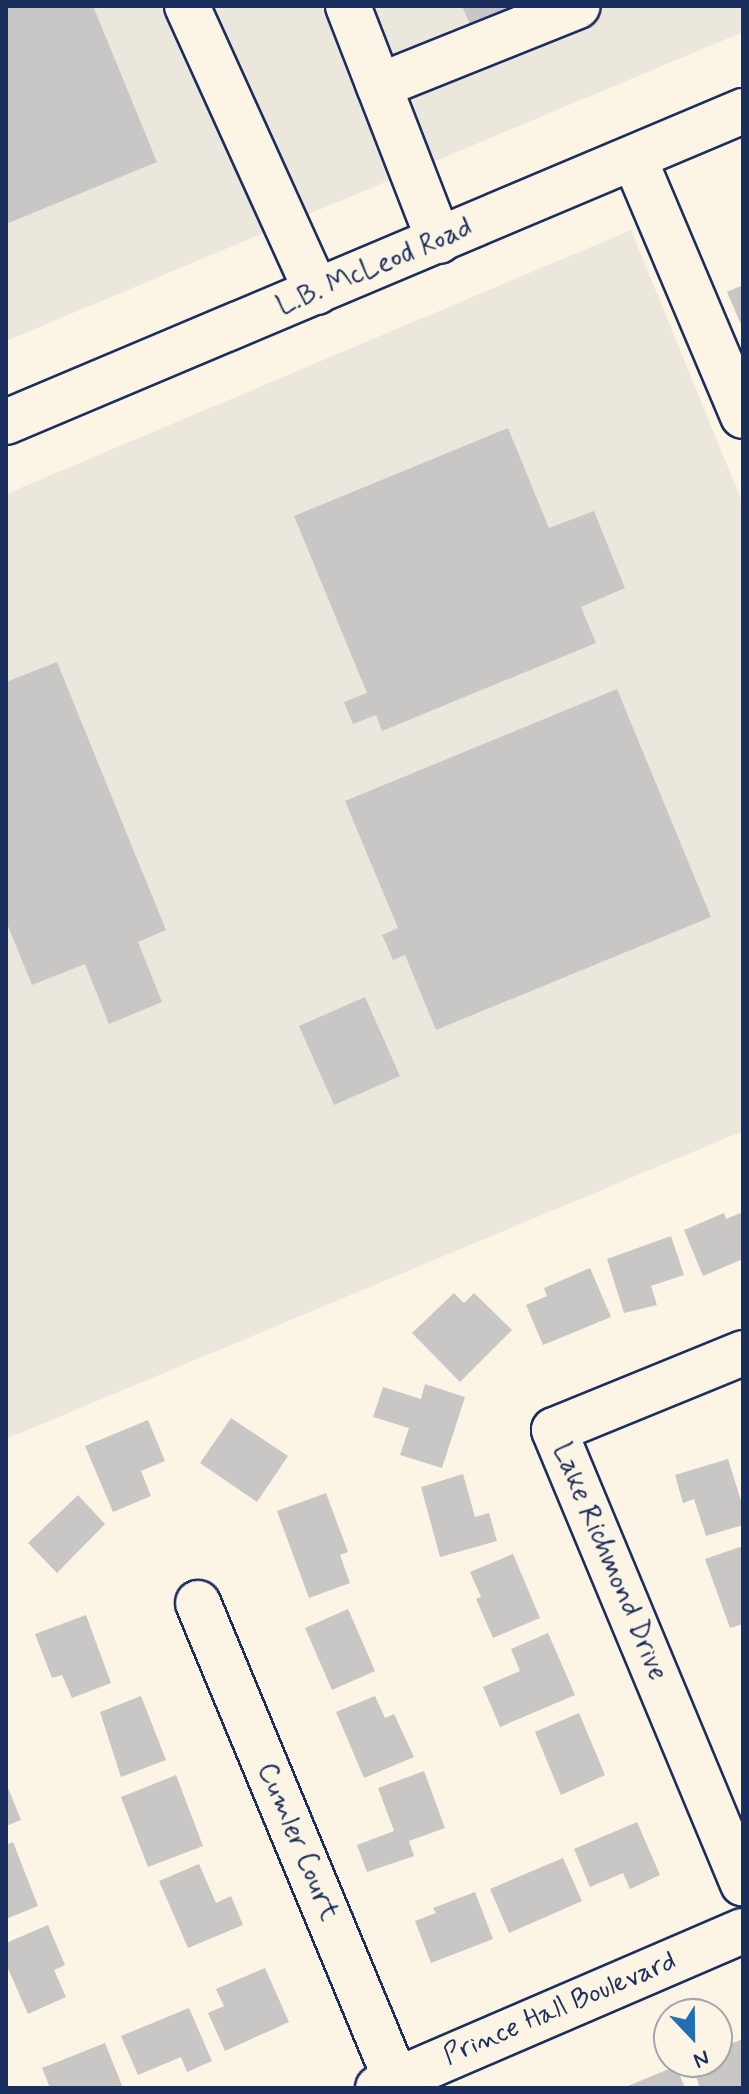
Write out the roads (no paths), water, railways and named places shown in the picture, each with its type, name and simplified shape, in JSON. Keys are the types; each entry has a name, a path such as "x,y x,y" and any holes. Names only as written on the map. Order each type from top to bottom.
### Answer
{"street":[{"path":"187,6 317,292"},
{"path":"348,6 439,241"},
{"path":"379,86 578,6"},
{"name":"L.B. McLeod Road","path":"6,422 743,111"},
{"path":"634,158 743,416"},
{"name":"Lake Richmond Drive","path":"743,1353 554,1430 743,1883"},
{"name":"Cumler Court","path":"198,1603 387,2084"},
{"name":"Prince Hall Boulevard","path":"387,2084 743,1931"}]}
